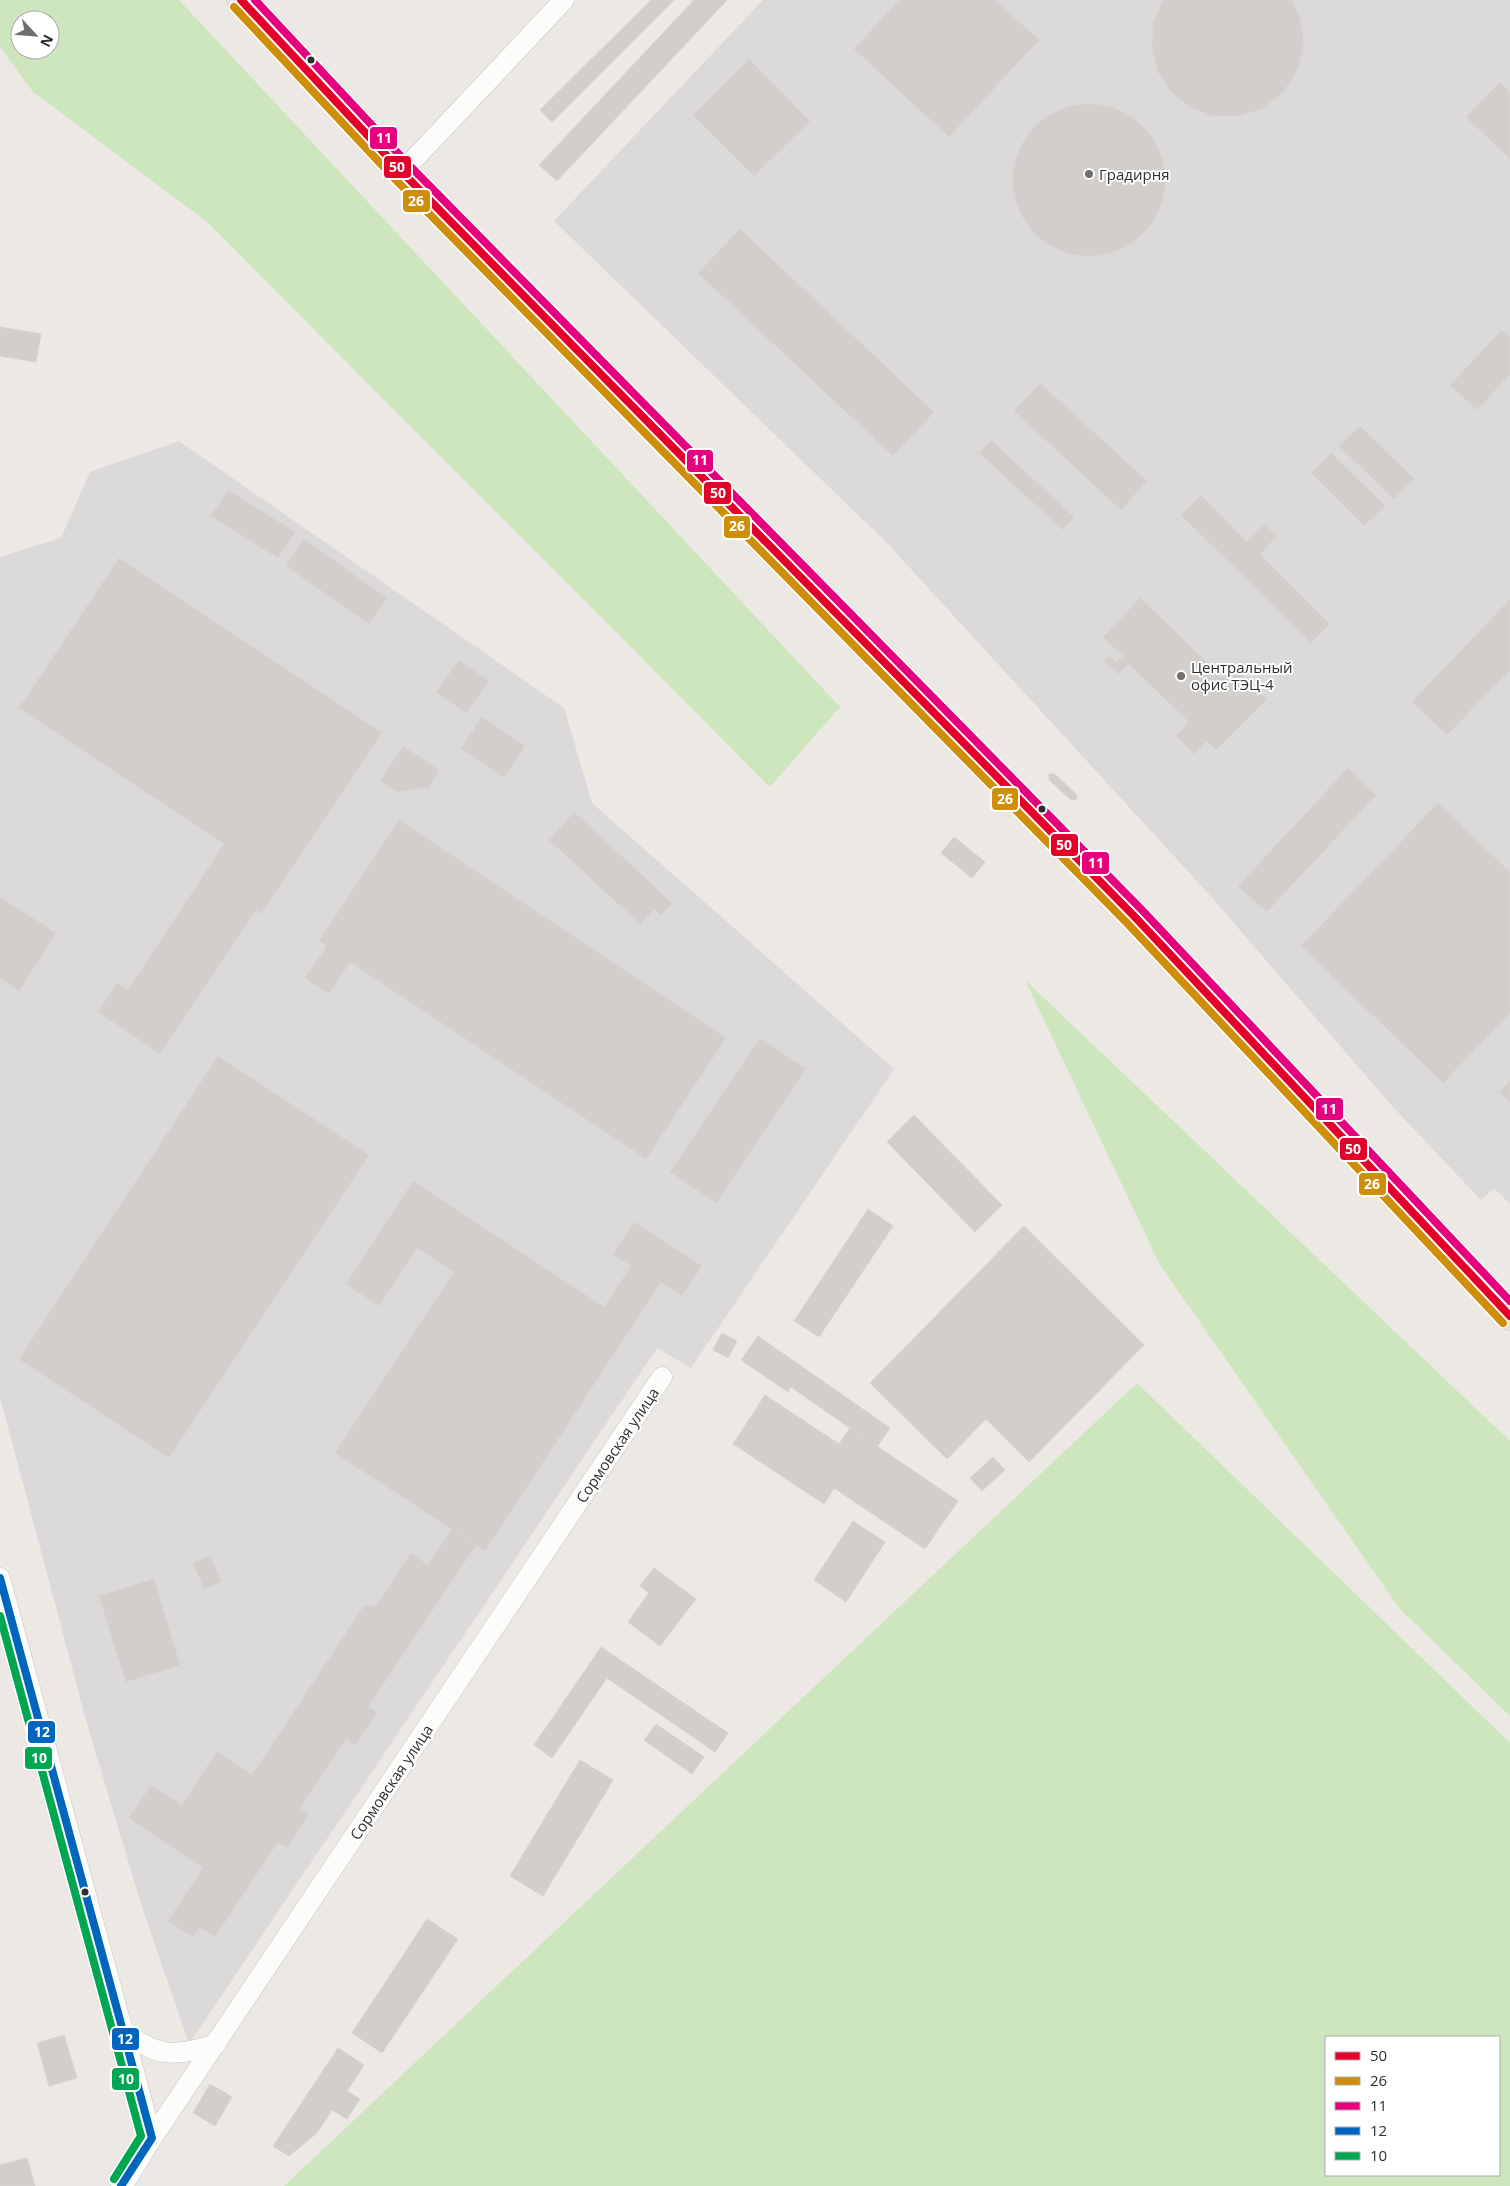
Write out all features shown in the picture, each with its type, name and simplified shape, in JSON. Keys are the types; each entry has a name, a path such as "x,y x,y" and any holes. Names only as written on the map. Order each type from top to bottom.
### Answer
{"highway":[{"path":"241,0 402,172 1134,916 1510,1316"}],"street":[{"path":"402,172 564,0"},
{"name":"Сормовская улица","path":"121,2186 662,1377"},
{"path":"0,1578 3,1600 152,2138"},
{"path":"123,2030 149,2049 169,2053 191,2052 216,2044"}],"shaded area":[{"path":"763,0 1510,0 1510,1204 1494,1188 1481,1200 1392,1106 1206,891 887,543 554,221"},
{"path":"179,441 564,708 592,803 894,1069 691,1368 657,1348 189,2044 140,1901 87,1724 0,1397 0,557 61,538 90,472"}],"green space":[{"path":"0,0 179,0 840,707 770,787 206,221 33,92 0,47"},
{"path":"1025,980 1510,1441 1510,1716 1400,1609 1160,1265"},
{"path":"1137,1383 1510,1743 1510,2186 284,2186"}],"building":[{"path":"651,0 674,0 552,122 540,110"},
{"path":"694,0 727,0 557,181 539,165"},
{"path":"899,0 995,0 1039,40 949,137 854,49"},
{"path":"1163,0 1291,0 1300,18 1304,44 1298,69 1284,91 1264,108 1239,116 1213,116 1190,107 1171,92 1158,72 1152,49 1153,24"},
{"path":"749,59 810,121 754,176 693,115"},
{"path":"1500,82 1510,92 1510,159 1466,117"},
{"name":"Градирня","path":"1089,104 1118,110 1131,117 1142,127 1152,138 1159,151 1165,180 1159,209 1152,222 1142,233 1131,243 1118,250 1089,256 1060,250 1047,243 1036,233 1026,222 1019,209 1013,180 1019,151 1026,138 1036,127 1047,117 1060,110"},
{"path":"740,229 934,412 893,456 698,273"},
{"path":"0,327 41,334 36,362 0,356"},
{"path":"1502,330 1510,337 1510,374 1477,410 1450,385"},
{"path":"1040,383 1147,481 1121,510 1014,411"},
{"path":"1360,426 1414,479 1394,499 1339,446"},
{"path":"991,440 1074,517 1063,530 979,453"},
{"path":"1331,453 1385,506 1364,526 1311,473"},
{"path":"228,490 295,532 278,558 211,516"},
{"path":"1201,495 1247,542 1265,524 1277,536 1260,554 1330,624 1311,643 1181,515"},
{"path":"304,539 387,598 369,624 286,566"},
{"path":"119,558 382,733 261,914 256,910 160,1054 98,1012 117,983 128,990 224,844 19,708"},
{"name":"Центральный офис ТЭЦ-4","path":"1140,598 1223,678 1234,667 1267,699 1216,750 1207,741 1194,754 1176,736 1189,722 1129,664 1118,674 1104,661 1109,656 1116,663 1123,656 1103,637"},
{"path":"1510,599 1510,670 1447,735 1412,702"},
{"path":"459,660 489,681 466,713 436,692"},
{"path":"482,717 525,746 504,778 461,748"},
{"path":"403,746 439,770 429,787 397,792 380,781"},
{"path":"1348,768 1376,795 1267,912 1238,886"},
{"path":"1049,774 1055,774 1076,794 1077,800 1070,799 1049,780"},
{"path":"1438,803 1510,872 1510,1013 1443,1083 1301,946"},
{"path":"574,812 672,903 661,915 655,909 640,924 549,840"},
{"path":"399,820 726,1038 646,1159 350,962 329,994 305,978 327,946 319,941"},
{"path":"954,837 985,862 972,878 941,853"},
{"path":"0,897 56,933 19,991 0,978"},
{"path":"760,1038 806,1069 716,1203 670,1172"},
{"path":"218,1056 369,1155 169,1458 19,1359"},
{"path":"1510,1081 1510,1102 1499,1092"},
{"path":"914,1115 1002,1205 975,1232 887,1142"},
{"path":"413,1181 604,1307 631,1266 613,1254 634,1222 702,1266 682,1296 661,1282 485,1551 335,1453 454,1272 417,1248 379,1306 346,1284"},
{"path":"868,1209 893,1226 819,1337 794,1321"},
{"path":"1024,1226 1144,1345 1029,1462 986,1419 947,1459 870,1383"},
{"path":"722,1333 737,1341 728,1358 713,1350"},
{"path":"758,1336 890,1428 877,1447 791,1387 788,1392 741,1360"},
{"path":"765,1395 839,1444 850,1428 958,1501 925,1549 834,1488 824,1504 733,1444"},
{"path":"993,1457 1005,1470 982,1491 970,1478"},
{"path":"853,1521 885,1542 846,1602 814,1580"},
{"path":"452,1529 476,1545 368,1707 377,1713 355,1745 346,1739 300,1808 309,1814 287,1848 278,1842 215,1937 200,1927 193,1937 168,1921 203,1868 129,1818 151,1785 182,1805 217,1751 252,1775 363,1607 377,1605 411,1553 428,1565"},
{"path":"210,1556 221,1582 204,1589 193,1563"},
{"path":"654,1568 696,1599 660,1646 628,1622 649,1593 640,1586"},
{"path":"154,1579 180,1665 126,1682 99,1596"},
{"path":"601,1647 728,1733 715,1752 607,1678 552,1758 534,1745"},
{"path":"656,1724 704,1757 692,1774 644,1740"},
{"path":"580,1760 613,1780 543,1896 510,1876"},
{"path":"427,1919 458,1939 382,2053 352,2033"},
{"path":"64,2035 77,2078 49,2086 37,2043"},
{"path":"338,2048 364,2065 347,2091 360,2099 347,2119 332,2110 317,2133 289,2156 273,2146"},
{"path":"210,2084 232,2097 215,2126 193,2113"},
{"path":"27,2158 35,2186 0,2186 0,2165"}],"transit line":[{"name":"50","path":"241,0 402,172 1134,916 1510,1316"},
{"name":"11","path":"255,0 409,165 1141,909 1510,1301"},
{"name":"26","path":"234,7 395,179 1127,923 1503,1323"},
{"name":"12","path":"0,1578 152,2138 121,2186"},
{"name":"10","path":"0,1616 141,2136 114,2179"}],"place":[{"name":"Градирня","path":"1089,174"},
{"name":"Центральный офис ТЭЦ-4","path":"1181,676"}]}
